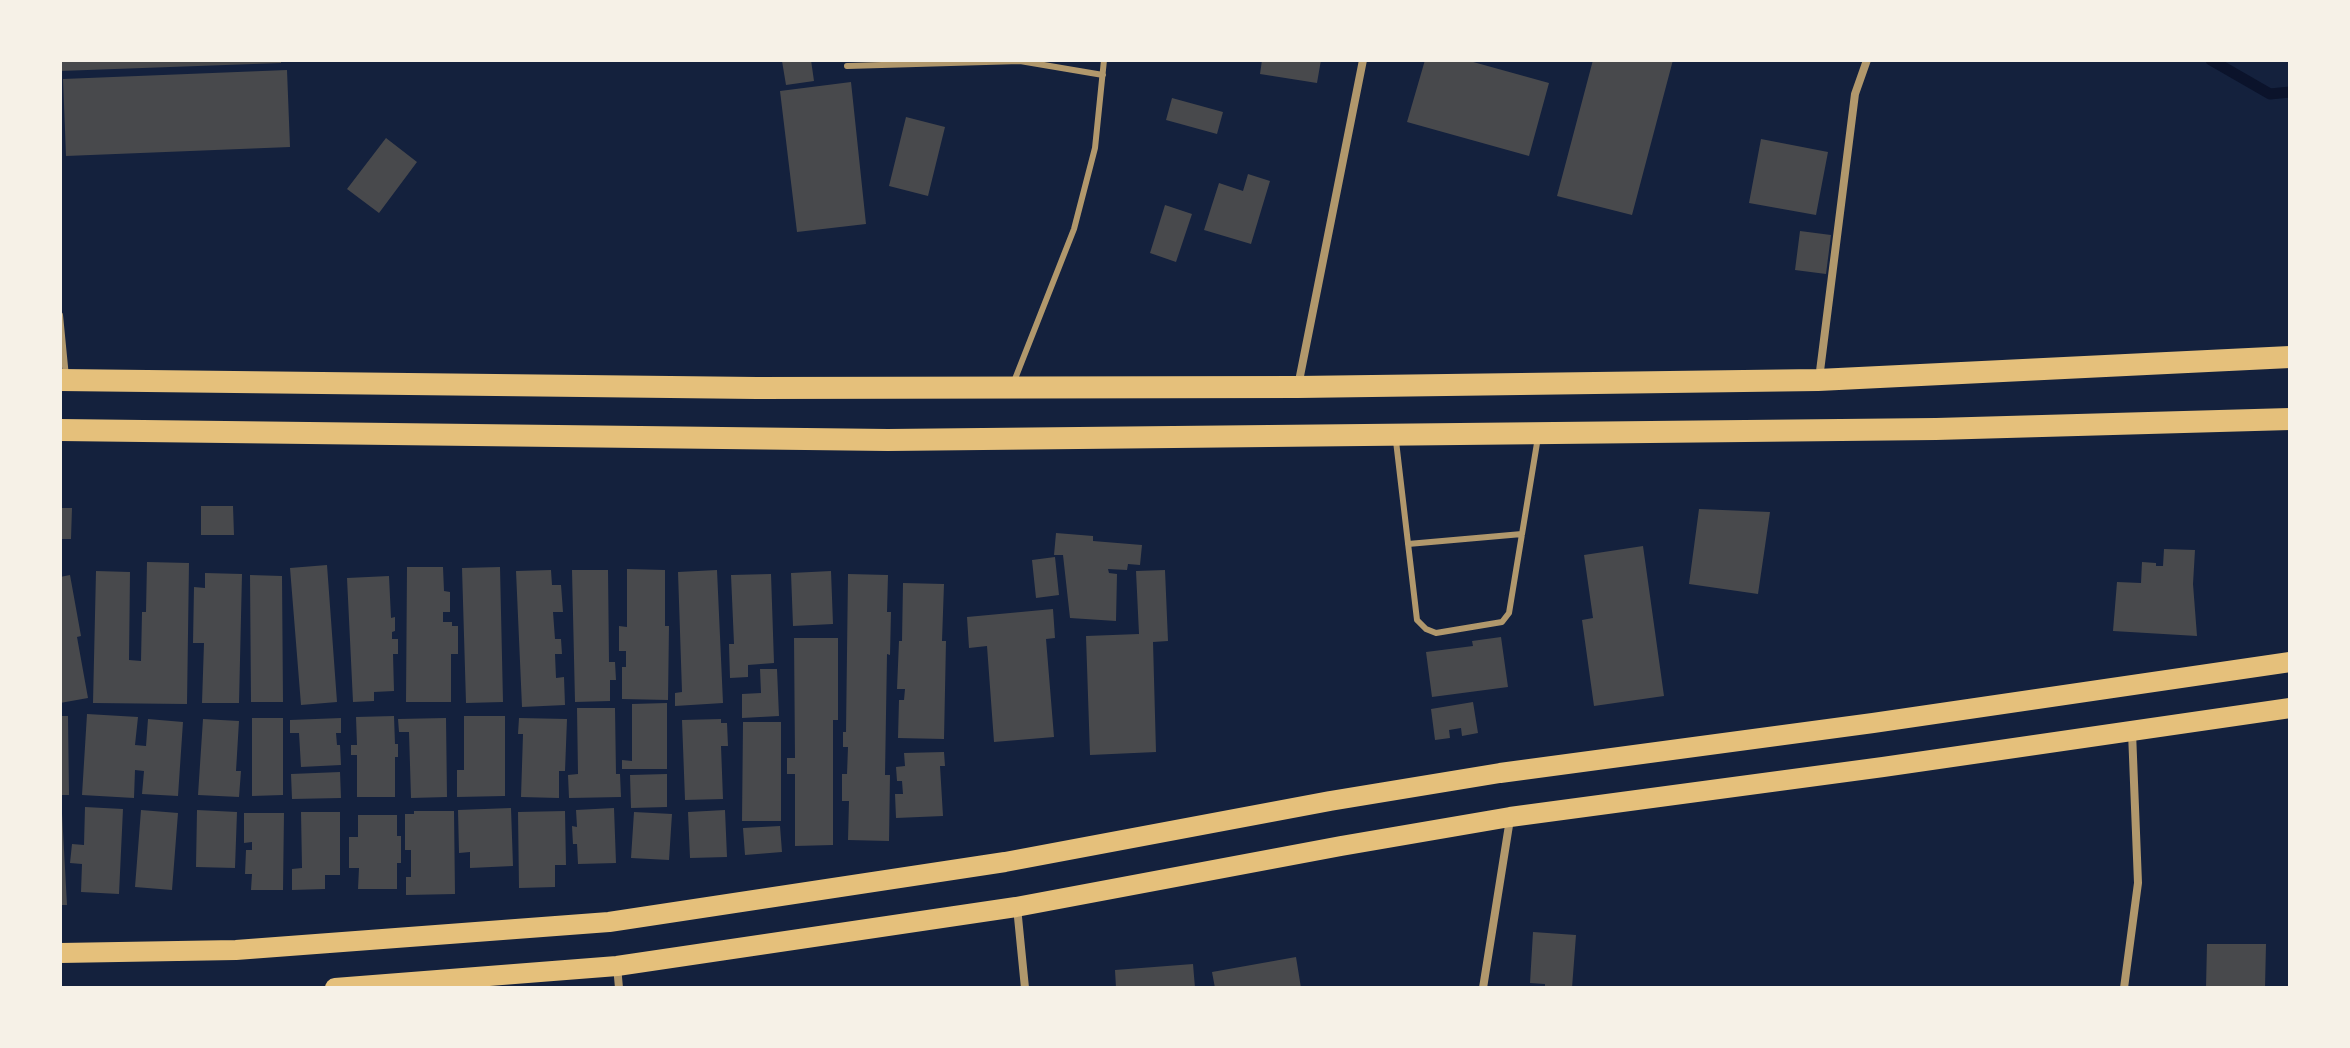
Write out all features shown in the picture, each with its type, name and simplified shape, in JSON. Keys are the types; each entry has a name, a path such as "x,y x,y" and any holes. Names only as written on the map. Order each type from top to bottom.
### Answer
{"highway":[{"path":"63,380 757,388 1298,387 1818,380 2290,357"},
{"path":"60,430 888,440 1936,429 2290,419"}],"main road":[{"path":"60,953 236,950 609,922 1005,862 1330,801 1500,773 2290,662"},
{"path":"335,988 617,966 1016,907 1510,817 2290,708"}],"street":[{"path":"1298,387 1363,60"},
{"path":"1818,380 1855,94 1867,60"},
{"path":"2124,988 2138,883 2132,732"},
{"path":"1483,988 1510,817"},
{"path":"1016,907 1025,988"},
{"path":"617,966 619,988"}],"lane":[{"path":"1011,387 1074,229 1095,148 1104,60"},
{"path":"847,66 1020,61 1103,75"},
{"path":"60,315 63,380"},
{"path":"1395,435 1417,620 1436,633 1502,622 1506,618 1511,608 1538,434"},
{"path":"1408,544 1522,534"}],"building":[{"path":"60,60 281,60 281,63 60,71"},
{"path":"811,60 814,81 786,85 782,61"},
{"path":"1262,60 1321,60 1317,83 1260,74"},
{"path":"1425,60 1466,60 1549,83 1529,156 1407,122"},
{"path":"1593,60 1673,60 1632,215 1557,196"},
{"path":"287,70 290,147 66,156 63,79"},
{"path":"851,82 866,224 797,232 780,91"},
{"path":"1172,98 1223,112 1217,134 1166,120"},
{"path":"906,117 945,127 928,196 889,186"},
{"path":"386,138 417,162 379,213 347,189"},
{"path":"1761,139 1828,152 1816,215 1749,203"},
{"path":"1248,174 1270,181 1251,244 1204,230 1219,183 1243,191"},
{"path":"1165,205 1192,214 1176,262 1150,253"},
{"path":"1800,231 1831,235 1826,274 1795,270"},
{"path":"201,506 233,506 234,535 201,535"},
{"path":"60,508 72,508 71,539 60,539"},
{"path":"1699,509 1770,512 1758,594 1689,584"},
{"path":"1056,533 1093,536 1093,541 1142,545 1140,565 1128,564 1127,570 1108,569 1109,573 1117,574 1116,621 1070,618 1063,555 1054,555"},
{"path":"1643,546 1664,696 1594,706 1582,620 1593,618 1584,555"},
{"path":"2164,549 2195,550 2193,584 2197,636 2113,631 2117,582 2141,583 2142,562 2163,566"},
{"path":"1055,557 1059,595 1036,598 1032,560"},
{"path":"147,562 189,563 187,704 93,703 96,571 130,572 129,660 141,661"},
{"path":"327,565 337,702 301,705 290,568"},
{"path":"407,567 443,567 444,591 450,592 450,612 443,612 443,622 458,626 458,654 451,654 451,702 406,702"},
{"path":"500,567 503,702 466,703 462,568"},
{"path":"627,569 665,570 665,626 669,626 668,700 622,699 622,667 626,667 626,651 619,651 619,626 627,627"},
{"path":"551,570 552,585 561,585 563,612 553,612 555,639 561,639 562,654 555,654 556,678 564,677 565,705 522,707 516,571"},
{"path":"572,570 608,570 609,662 615,662 616,680 610,680 610,701 575,702"},
{"path":"717,570 723,703 675,706 675,693 682,692 678,572"},
{"path":"1165,570 1168,641 1153,642 1156,752 1090,755 1086,636 1139,634 1136,571"},
{"path":"831,571 833,624 793,626 791,573"},
{"path":"205,573 242,574 239,703 202,703 204,643 193,643 194,587 205,588"},
{"path":"771,574 774,663 748,665 748,677 730,678 729,644 734,644 731,575"},
{"path":"848,574 888,575 887,612 891,612 890,655 887,654 885,775 890,775 889,841 848,840 849,801 842,801 842,774 847,774 848,747 843,747 843,732 846,732"},
{"path":"70,575 88,698 60,703 60,577"},
{"path":"250,575 282,576 283,702 251,702"},
{"path":"389,576 391,618 395,617 392,639 398,639 398,654 393,654 394,691 374,692 374,701 353,702 347,578"},
{"path":"903,583 944,584 944,739 898,738 899,700 904,700 905,689 897,689"},
{"path":"1053,609 1055,638 1046,639 1054,737 994,742 987,646 969,648 967,617"},
{"path":"1501,637 1508,687 1432,697 1426,652 1473,646 1472,641"},
{"path":"794,638 838,638 838,720 833,720 833,845 795,846 795,774 787,774 787,758 795,758"},
{"path":"760,669 777,669 779,716 742,718 742,694 761,693"},
{"path":"1473,702 1478,733 1462,736 1461,728 1449,730 1450,738 1435,740 1431,709"},
{"path":"667,703 667,769 622,769 622,760 632,761 632,704"},
{"path":"577,708 615,708 616,774 620,774 621,797 569,798 568,775 578,774"},
{"path":"87,714 138,717 135,745 146,746 148,719 183,722 178,796 142,794 144,771 135,770 134,798 82,795"},
{"path":"60,716 68,716 69,795 60,795"},
{"path":"394,716 395,744 398,744 395,797 357,797 357,755 351,755 351,745 357,745 356,717"},
{"path":"464,716 505,716 505,796 457,797 457,770 464,770"},
{"path":"252,718 283,718 283,795 252,796"},
{"path":"341,718 341,733 336,733 341,765 301,767 299,733 290,733 290,720"},
{"path":"446,718 447,797 411,798 409,732 399,732 398,719"},
{"path":"519,718 567,719 565,771 559,771 559,798 521,797 523,734 518,734"},
{"path":"203,719 239,721 236,771 241,771 239,797 198,795"},
{"path":"721,719 721,723 727,723 728,746 721,746 723,799 685,800 682,720"},
{"path":"743,722 781,722 781,821 742,821"},
{"path":"944,752 945,766 940,766 943,816 896,818 895,794 903,794 902,781 897,781 896,767 905,766 904,753"},
{"path":"340,772 341,798 292,799 291,774"},
{"path":"667,774 667,807 631,808 630,775"},
{"path":"85,807 123,809 119,894 81,892 82,864 70,863 72,844 84,845"},
{"path":"511,808 513,866 470,868 470,852 459,853 458,810"},
{"path":"614,808 616,863 578,864 572,826 577,827 576,810"},
{"path":"141,810 178,813 172,890 135,887"},
{"path":"197,810 237,812 235,868 196,867"},
{"path":"725,810 727,857 690,858 688,812"},
{"path":"414,811 454,811 455,894 406,895 406,877 411,877 411,850 405,850 405,814 414,814"},
{"path":"565,811 566,865 555,865 555,887 519,888 518,812"},
{"path":"301,812 340,812 340,875 325,875 325,889 292,890 292,869 302,868"},
{"path":"634,812 672,814 669,860 631,858"},
{"path":"62,813 67,905 60,905"},
{"path":"244,813 284,813 283,890 251,890 252,874 245,874 246,850 252,850 252,842 244,843"},
{"path":"358,815 397,815 401,863 397,863 397,889 358,889 359,868 349,868 349,837 358,837"},
{"path":"780,826 782,852 745,855 743,828"},
{"path":"1533,932 1576,935 1572,988 1545,988 1545,984 1530,983"},
{"path":"2207,944 2266,944 2265,988 2206,988"},
{"path":"1296,957 1301,988 1215,988 1212,972"},
{"path":"1193,964 1195,988 1116,988 1115,970"}],"waterway":[{"path":"2211,60 2270,94 2290,92"}]}
